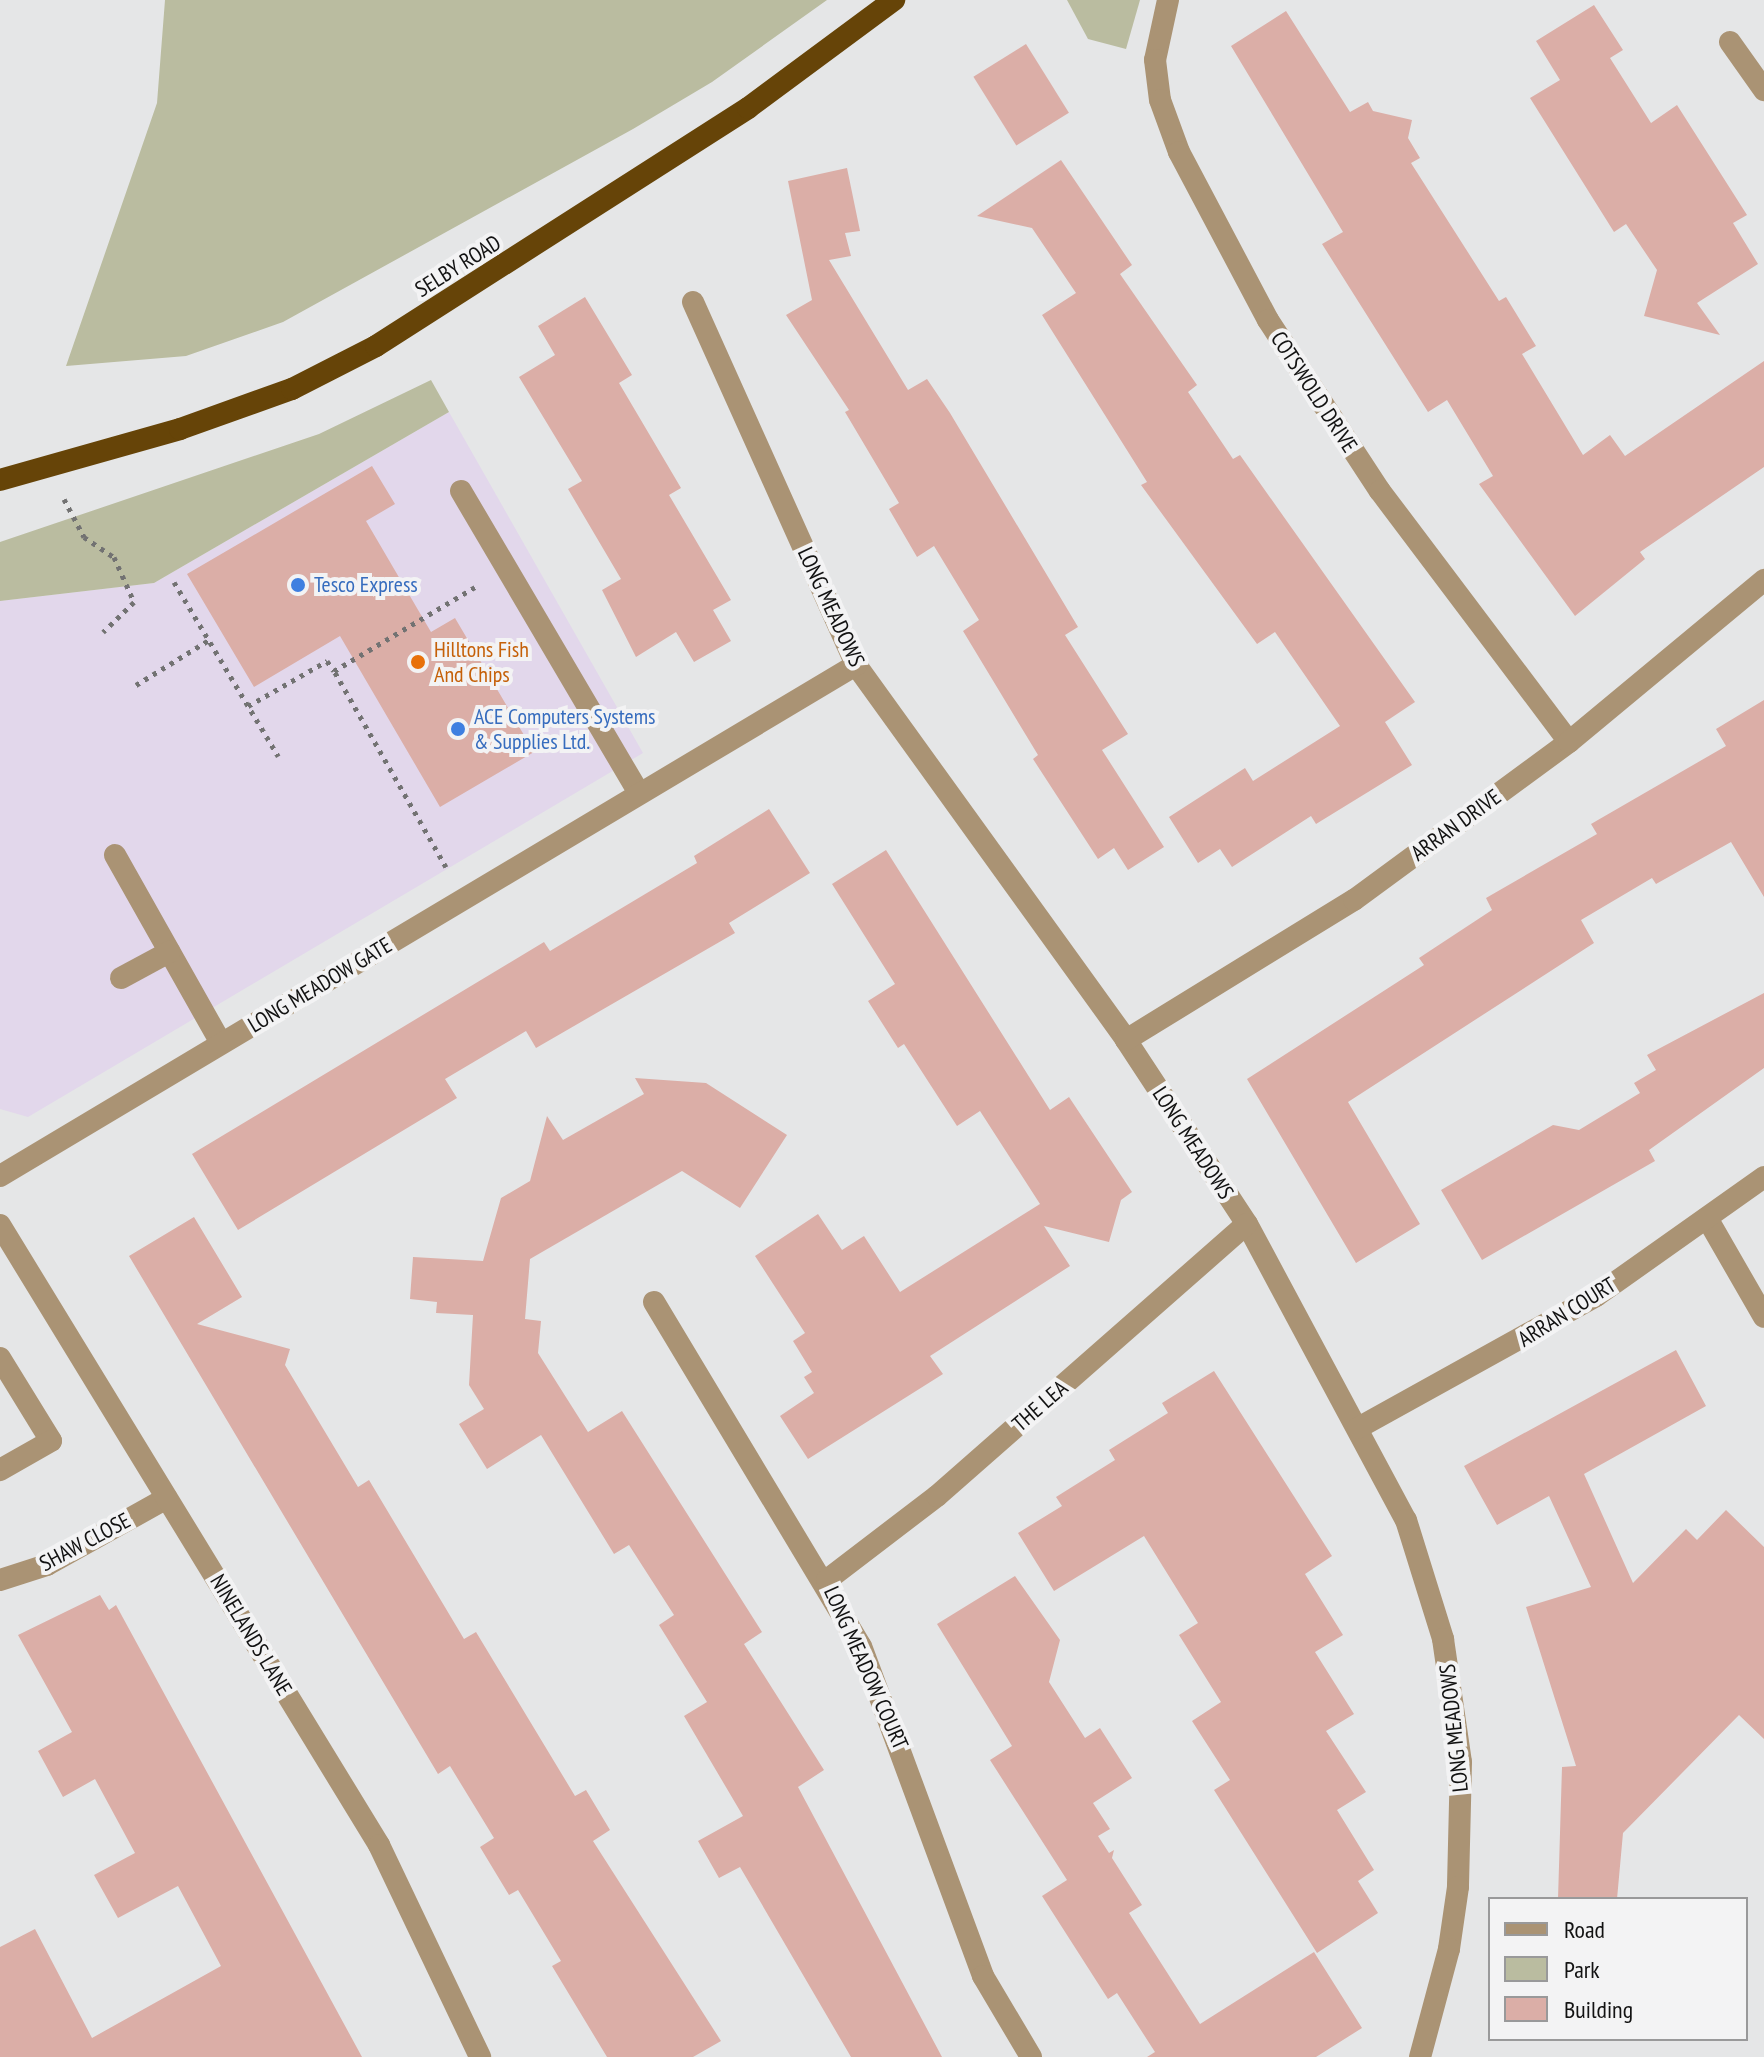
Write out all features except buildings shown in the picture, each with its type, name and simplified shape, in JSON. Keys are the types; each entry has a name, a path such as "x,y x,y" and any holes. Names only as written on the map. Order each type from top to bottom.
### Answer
{"highway":[{"name":"SELBY ROAD","path":"0,480 180,429 292,389 376,346 748,108 894,0"}],"street":[{"name":"COTSWOLD DRIVE","path":"1168,0 1155,60 1160,100 1179,152 1268,320 1380,491 1569,742"},
{"path":"1730,42 1764,90"},
{"name":"LONG MEADOWS","path":"693,302 856,665 1126,1040 1247,1224 1406,1520 1427,1578 1459,1746 1458,1887 1420,2057"},
{"path":"461,491 639,793"},
{"name":"ARRAN DRIVE","path":"1126,1040 1354,900 1569,742 1764,580"},
{"name":"LONG MEADOW GATE","path":"0,1176 856,665"},
{"path":"115,855 221,1043"},
{"path":"121,978 169,952"},
{"name":"ARRAN COURT","path":"1358,1428 1596,1296 1764,1177"},
{"path":"1707,1218 1764,1317"},
{"name":"THE LEA","path":"827,1580 937,1496 1247,1224"},
{"name":"NINELANDS LANE","path":"0,1225 379,1845 480,2057"},
{"name":"LONG MEADOW COURT","path":"654,1302 827,1580 891,1714 983,1976 1031,2057"},
{"path":"0,1358 51,1441 0,1470"},
{"name":"SHAW CLOSE","path":"1,1578 47,1565 167,1498"}],"path":[{"path":"47,465 84,537 114,557 134,602 103,632"},
{"path":"334,671 507,568"},
{"path":"174,582 278,756"},
{"path":"136,685 209,640"},
{"path":"248,706 327,661 464,899"}],"shaded area":[{"path":"449,412 643,753 28,1117 0,1109 0,601 154,583"}],"green space":[{"path":"165,0 827,0 712,82 633,129 283,322 186,356 66,366 157,103"},
{"path":"1067,0 1140,0 1126,49 1088,39"},
{"path":"431,380 449,412 154,583 0,601 0,542 319,434"}],"place":[{"name":"Tesco Express","path":"298,585"},
{"name":"Hilltons Fish And Chips","path":"418,662"},
{"name":"ACE Computers Systems & Supplies Ltd.","path":"458,729"}]}
